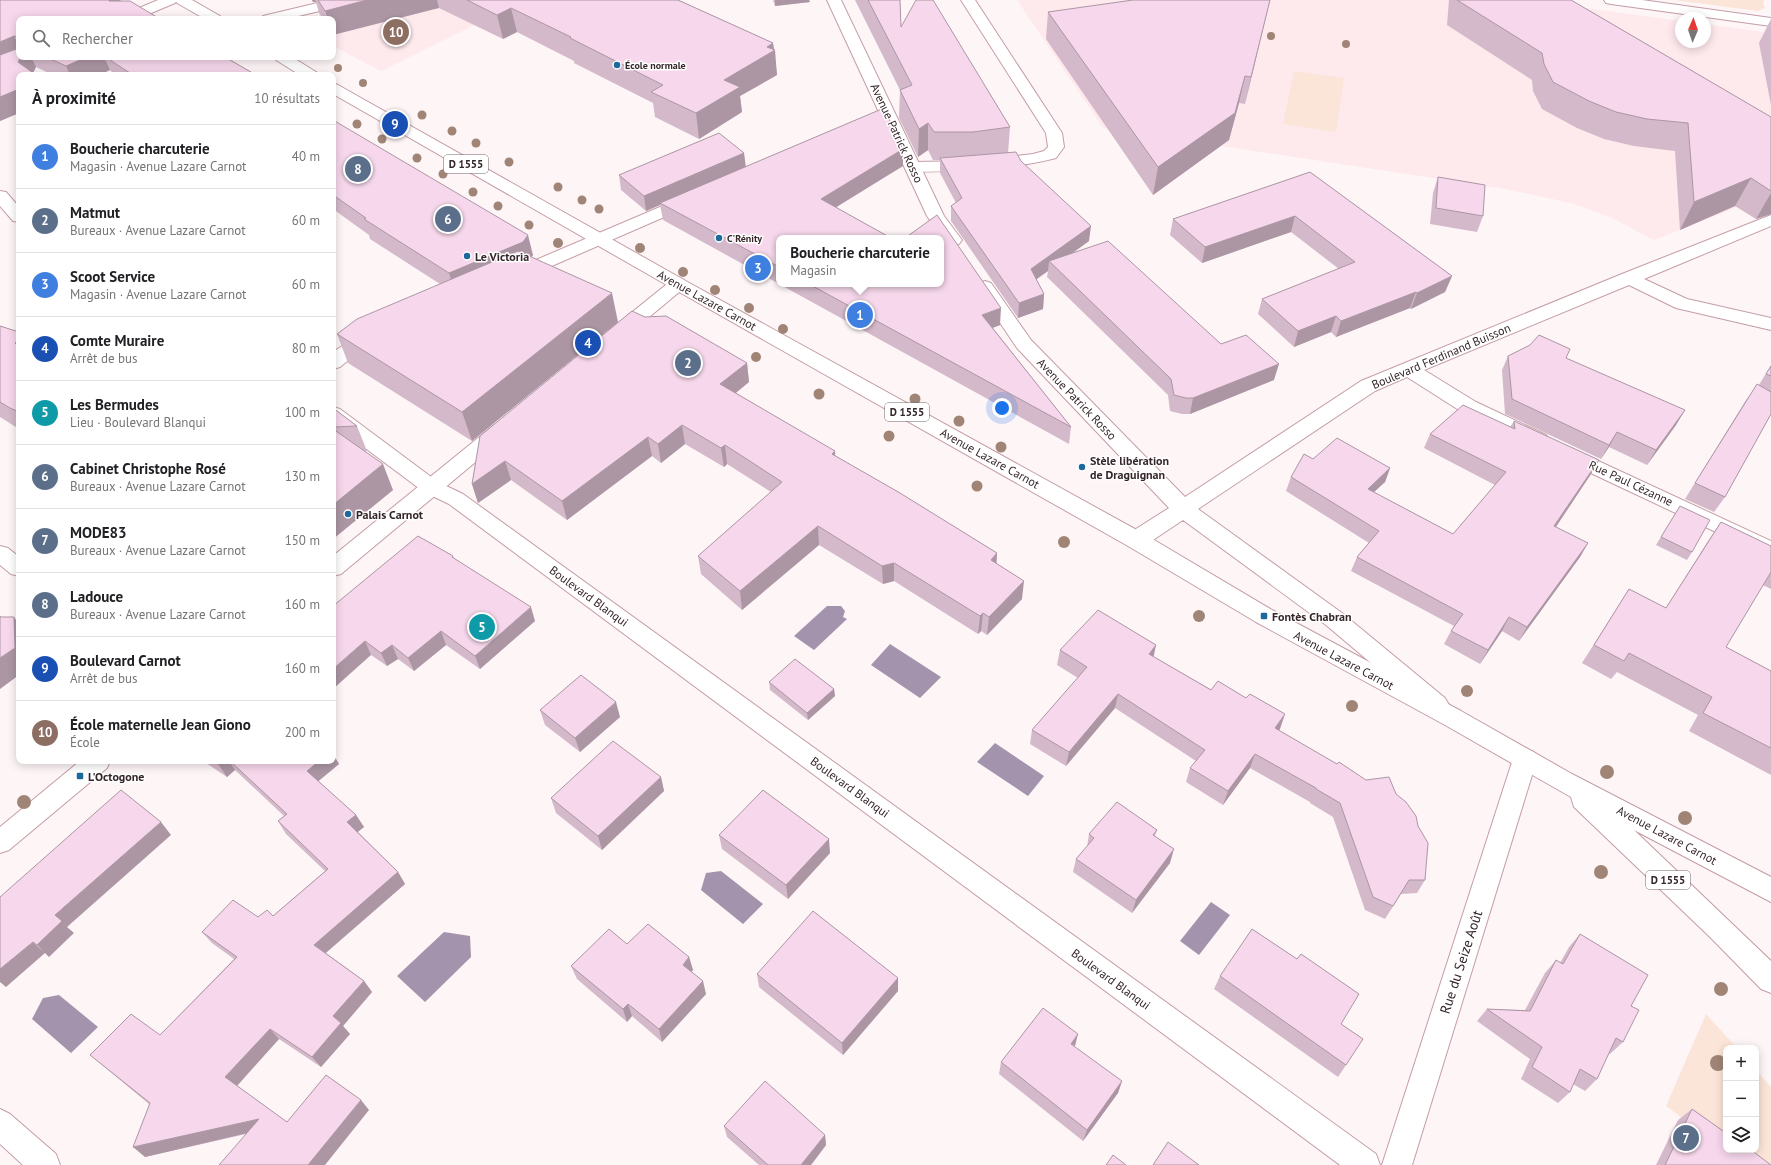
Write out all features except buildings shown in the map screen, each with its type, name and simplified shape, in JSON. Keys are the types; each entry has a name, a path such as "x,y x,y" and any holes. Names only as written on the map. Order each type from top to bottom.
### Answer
{"street":[{"path":"132,16 170,0"},
{"path":"182,0 210,16"},
{"path":"281,16 348,0"},
{"name":"Avenue Patrick Rosso","path":"834,0 880,118 913,167 936,216 963,255"},
{"path":"913,167 972,166 1033,159 1050,155 1056,147 1054,133 968,0"},
{"path":"1612,0 1771,22"},
{"path":"286,60 306,72"},
{"name":"Avenue Lazare Carnot","path":"336,90 678,284 1136,540 1264,616 1453,718 1563,781 1771,890"},
{"path":"502,281 705,193"},
{"path":"0,196 16,214"},
{"name":"Boulevard Ferdinand Buisson","path":"1136,540 1368,386 1771,220"},
{"name":"Avenue Patrick Rosso","path":"976,274 1024,344 1183,509 1334,619 1453,718"},
{"path":"1628,278 1682,304 1771,324"},
{"path":"600,348 678,284"},
{"path":"336,360 360,342 388,330"},
{"name":"Rue Paul Cézanne","path":"1408,369 1469,407 1771,550"},
{"name":"Boulevard Blanqui","path":"336,416 431,487 456,499 1365,1165"},
{"path":"336,566 516,418"},
{"path":"0,554 16,566"},
{"name":"Rue du Seize Août","path":"1397,1165 1525,759"},
{"path":"0,842 94,764"},
{"name":"Avenue Lazare Carnot","path":"1563,781 1719,928 1771,980"},
{"path":"0,1124 45,1165"}],"shaded area":[{"path":"385,0 525,0 381,71 336,48 336,16 319,16"},
{"path":"1017,0 1526,0 1675,20 1675,48 1711,48 1711,25 1771,33 1771,194 1654,240 1612,218 1571,203 1505,189 1103,128"},
{"path":"1674,0 1764,0 1763,3 1765,8 1758,11"},
{"path":"1294,71 1344,78 1336,132 1283,124"},
{"path":"827,606 841,606 845,611 843,617 847,619 814,650 794,636"},
{"path":"890,644 941,677 920,698 871,665"},
{"path":"995,743 1044,776 1028,796 977,762"},
{"path":"721,871 763,904 743,924 701,890 706,873"},
{"path":"1211,902 1230,915 1199,955 1180,941"},
{"path":"444,932 470,936 471,957 425,1002 397,976"},
{"path":"59,995 98,1027 71,1053 32,1019 43,998"},
{"path":"1706,1014 1734,1045 1723,1045 1723,1148 1666,1106"},
{"path":"1759,1073 1771,1087 1771,1165 1746,1165 1730,1153 1759,1153"}],"place":[{"name":"École maternelle Jean Giono","path":"396,32"},
{"name":"École normale","path":"617,65"},
{"name":"Boulevard Carnot","path":"395,124"},
{"name":"Ladouce","path":"358,169"},
{"name":"Cabinet Christophe Rosé","path":"448,219"},
{"name":"C'Rénity","path":"719,238"},
{"name":"Le Victoria","path":"467,256"},
{"name":"Scoot Service","path":"758,268"},
{"name":"Boucherie charcuterie","path":"860,315"},
{"name":"Comte Muraire","path":"588,343"},
{"name":"Matmut","path":"688,363"},
{"name":"Stèle libération de Draguignan","path":"1082,467"},
{"name":"Palais Carnot","path":"348,514"},
{"name":"Fontès Chabran","path":"1264,616"},
{"name":"Les Bermudes","path":"482,627"},
{"name":"L'Octogone","path":"80,776"},
{"name":"MODE83","path":"1686,1138"}]}
